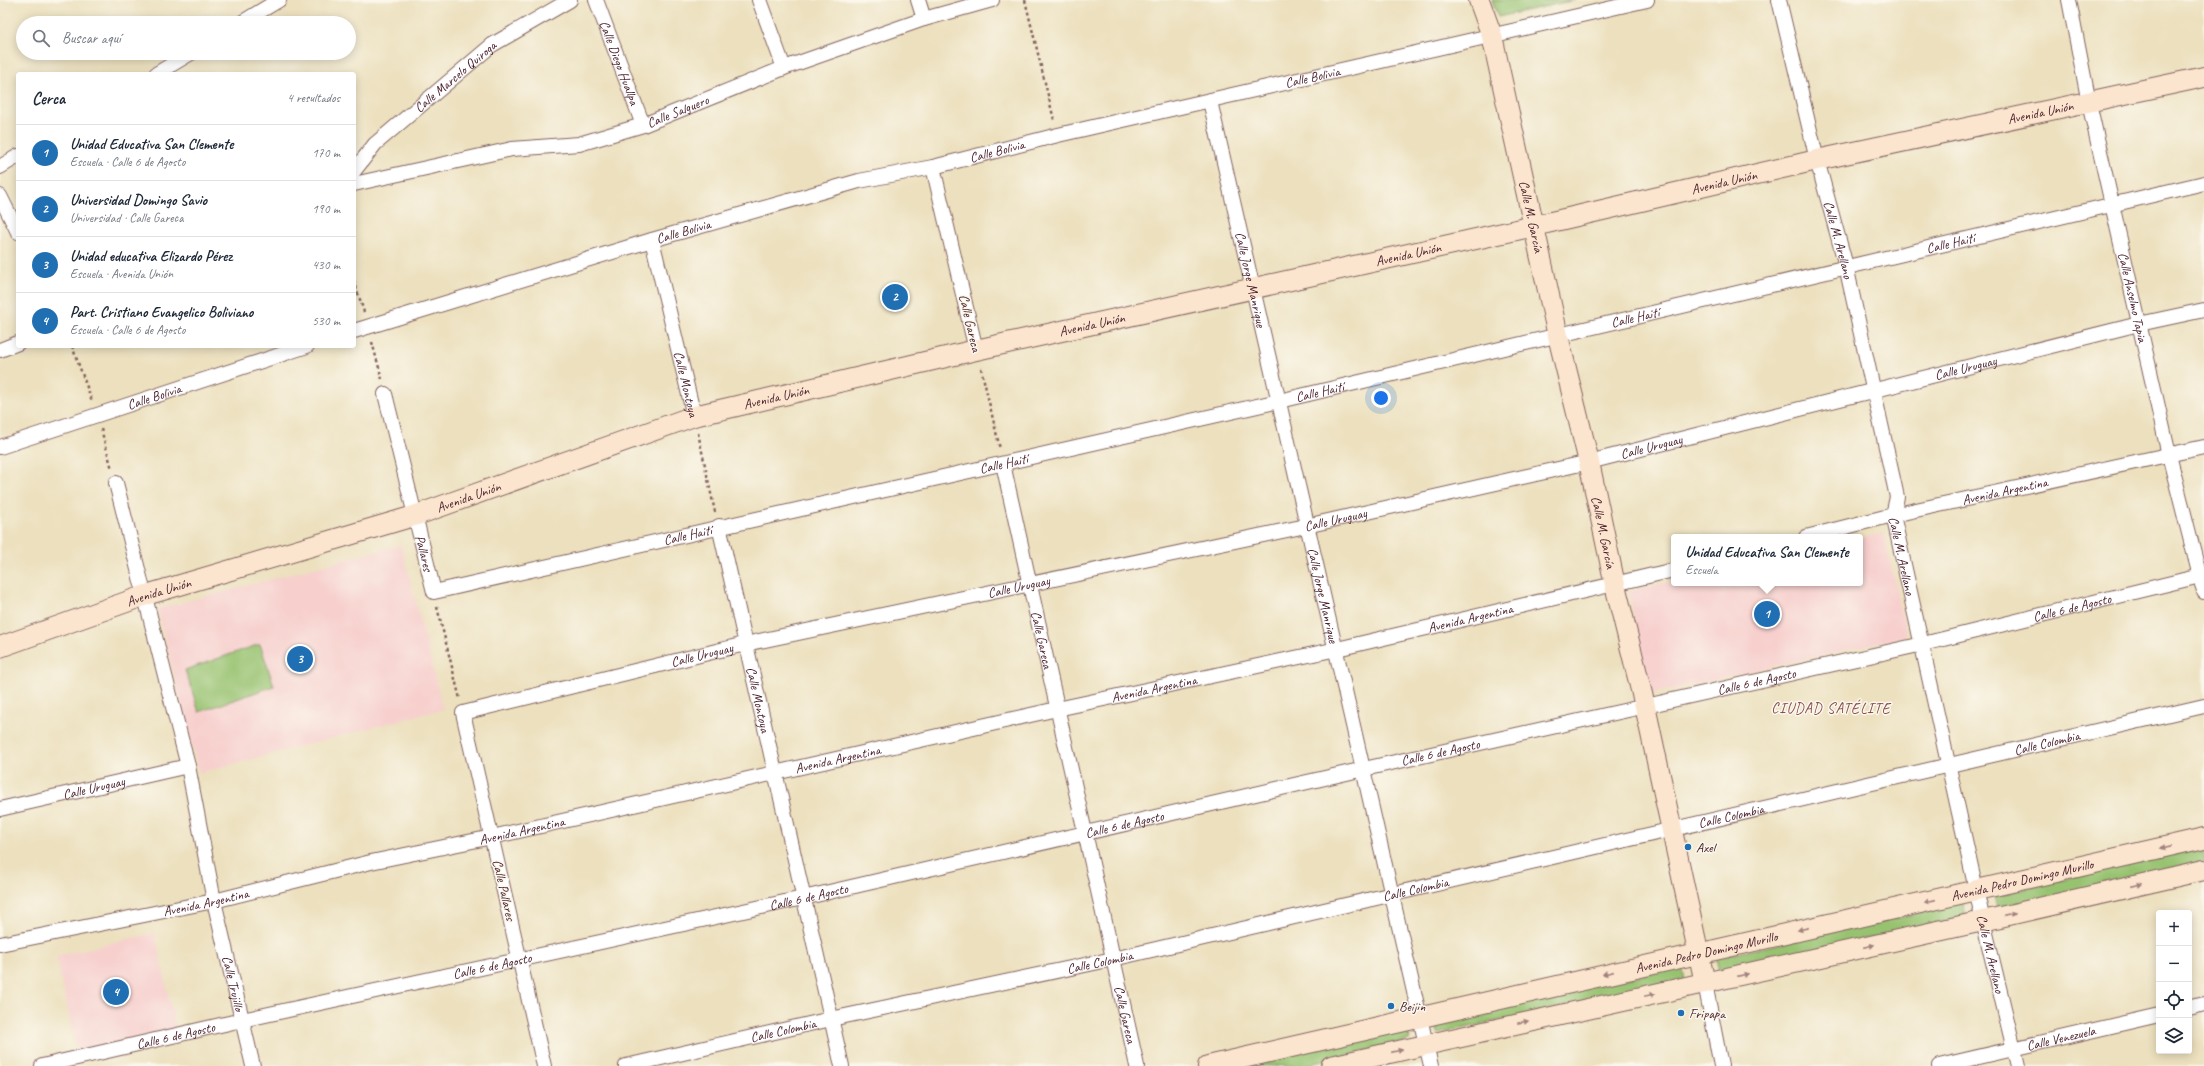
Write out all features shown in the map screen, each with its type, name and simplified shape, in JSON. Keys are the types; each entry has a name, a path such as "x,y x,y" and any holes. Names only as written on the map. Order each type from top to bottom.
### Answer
{"street":[{"path":"253,16 279,0"},
{"name":"Calle Marcelo Quiroga","path":"356,168 374,144 492,45 570,0"},
{"name":"Calle Diego Huallpa","path":"596,0 644,125"},
{"path":"759,0 784,68"},
{"path":"918,0 924,19"},
{"name":"Calle Salguero","path":"356,184 512,149 579,144 644,125 784,68 924,19 992,0"},
{"name":"Calle M. García","path":"1479,0 1492,36 1558,336 1589,462 1615,585 1645,706 1722,1066"},
{"name":"Calle Bolivia","path":"356,330 652,240 858,181 933,167 1058,135 1647,0"},
{"name":"Calle M. Arellano","path":"1779,0 1817,160 1846,266 1897,496 1893,515 1923,644 1948,766 1983,921 2018,1066"},
{"name":"Calle Anselmo Tapia","path":"2069,0 2089,103 2139,324 2169,455 2202,576 2204,592"},
{"path":"159,72 179,60"},
{"name":"Avenida Unión","path":"0,647 146,595 414,516 694,416 976,350 1534,226 1817,160 2204,78"},
{"name":"Calle Jorge Manrique","path":"1210,101 1279,401 1306,526 1337,650 1431,1066"},
{"path":"0,167 16,157"},
{"name":"Calle Gareca","path":"933,167 976,350"},
{"name":"Calle Haití","path":"434,592 719,526 1003,464 1279,401 1558,336 1846,266 2204,183"},
{"path":"0,196 16,228"},
{"name":"Calle Montoya","path":"652,240 694,416"},
{"name":"Calle Uruguay","path":"463,713 745,644 1306,526 1589,462 2139,324 2204,310"},
{"path":"0,350 16,344"},
{"name":"Calle Bolivia","path":"0,447 301,348"},
{"name":"Pallares","path":"385,394 434,592"},
{"name":"Avenida Argentina","path":"1818,534 1893,515 2169,455 2204,446"},
{"name":"Calle Gareca","path":"1003,464 1137,1066"},
{"name":"Calle Trujillo","path":"116,483 146,595 188,766 214,901 253,1066"},
{"name":"Calle Montoya","path":"719,526 842,1066"},
{"name":"Avenida Argentina","path":"0,944 214,901 371,862 492,837 1057,709 1337,650 1671,571"},
{"name":"Calle 6 de Agosto","path":"42,1066 242,1020 520,961 803,898 1364,769 1923,644 2202,576"},
{"name":"Calle Colombia","path":"626,1066 831,1019 1113,959 2204,706"},
{"name":"Calle Pallares","path":"463,713 544,1066"},
{"name":"Calle Uruguay","path":"0,809 188,766"},
{"name":"Avenida Pedro Domingo Murillo","path":"1208,1066 1420,1016 2204,838"},
{"path":"1331,1066 1983,921 2204,870"},
{"path":"2192,1007 2204,1004"},
{"name":"Calle Venezuela","path":"1939,1066 2014,1050 2156,1016"}],"path":[{"path":"1025,0 1058,135"},
{"path":"73,348 97,415 116,483"},
{"name":"Calle Gareca","path":"976,350 1003,464"},
{"name":"Calle Montoya","path":"694,416 719,526"},
{"path":"434,592 463,713"}],"shaded area":[{"path":"1884,533 1907,636 1651,694 1628,591 1671,582 1671,586 1863,586 1863,537"},
{"path":"401,545 443,709 199,773 157,609"},
{"path":"155,933 176,1029 77,1052 56,956"}],"green space":[{"path":"1492,0 1575,0 1498,17"},
{"path":"260,644 274,686 199,712 185,670"},
{"path":"2204,847 2204,861 1997,910 1994,896"},
{"path":"1963,903 1966,917 1719,971 1716,958"},
{"path":"1682,966 1685,980 1438,1034 1435,1020"},
{"path":"1407,1027 1410,1040 1302,1066 1241,1066"}],"place":[{"name":"Universidad Domingo Savio","path":"895,297"},
{"name":"Unidad Educativa San Clemente","path":"1767,614"},
{"name":"Unidad educativa Elizardo Pérez","path":"300,659"},
{"name":"Axel","path":"1688,847"},
{"name":"Part. Cristiano Evangelico Boliviano","path":"116,992"},
{"name":"Beijin","path":"1391,1006"},
{"name":"Fripapa","path":"1681,1013"}],"district":[{"name":"CIUDAD SATÉLITE","path":"1831,708"}]}
